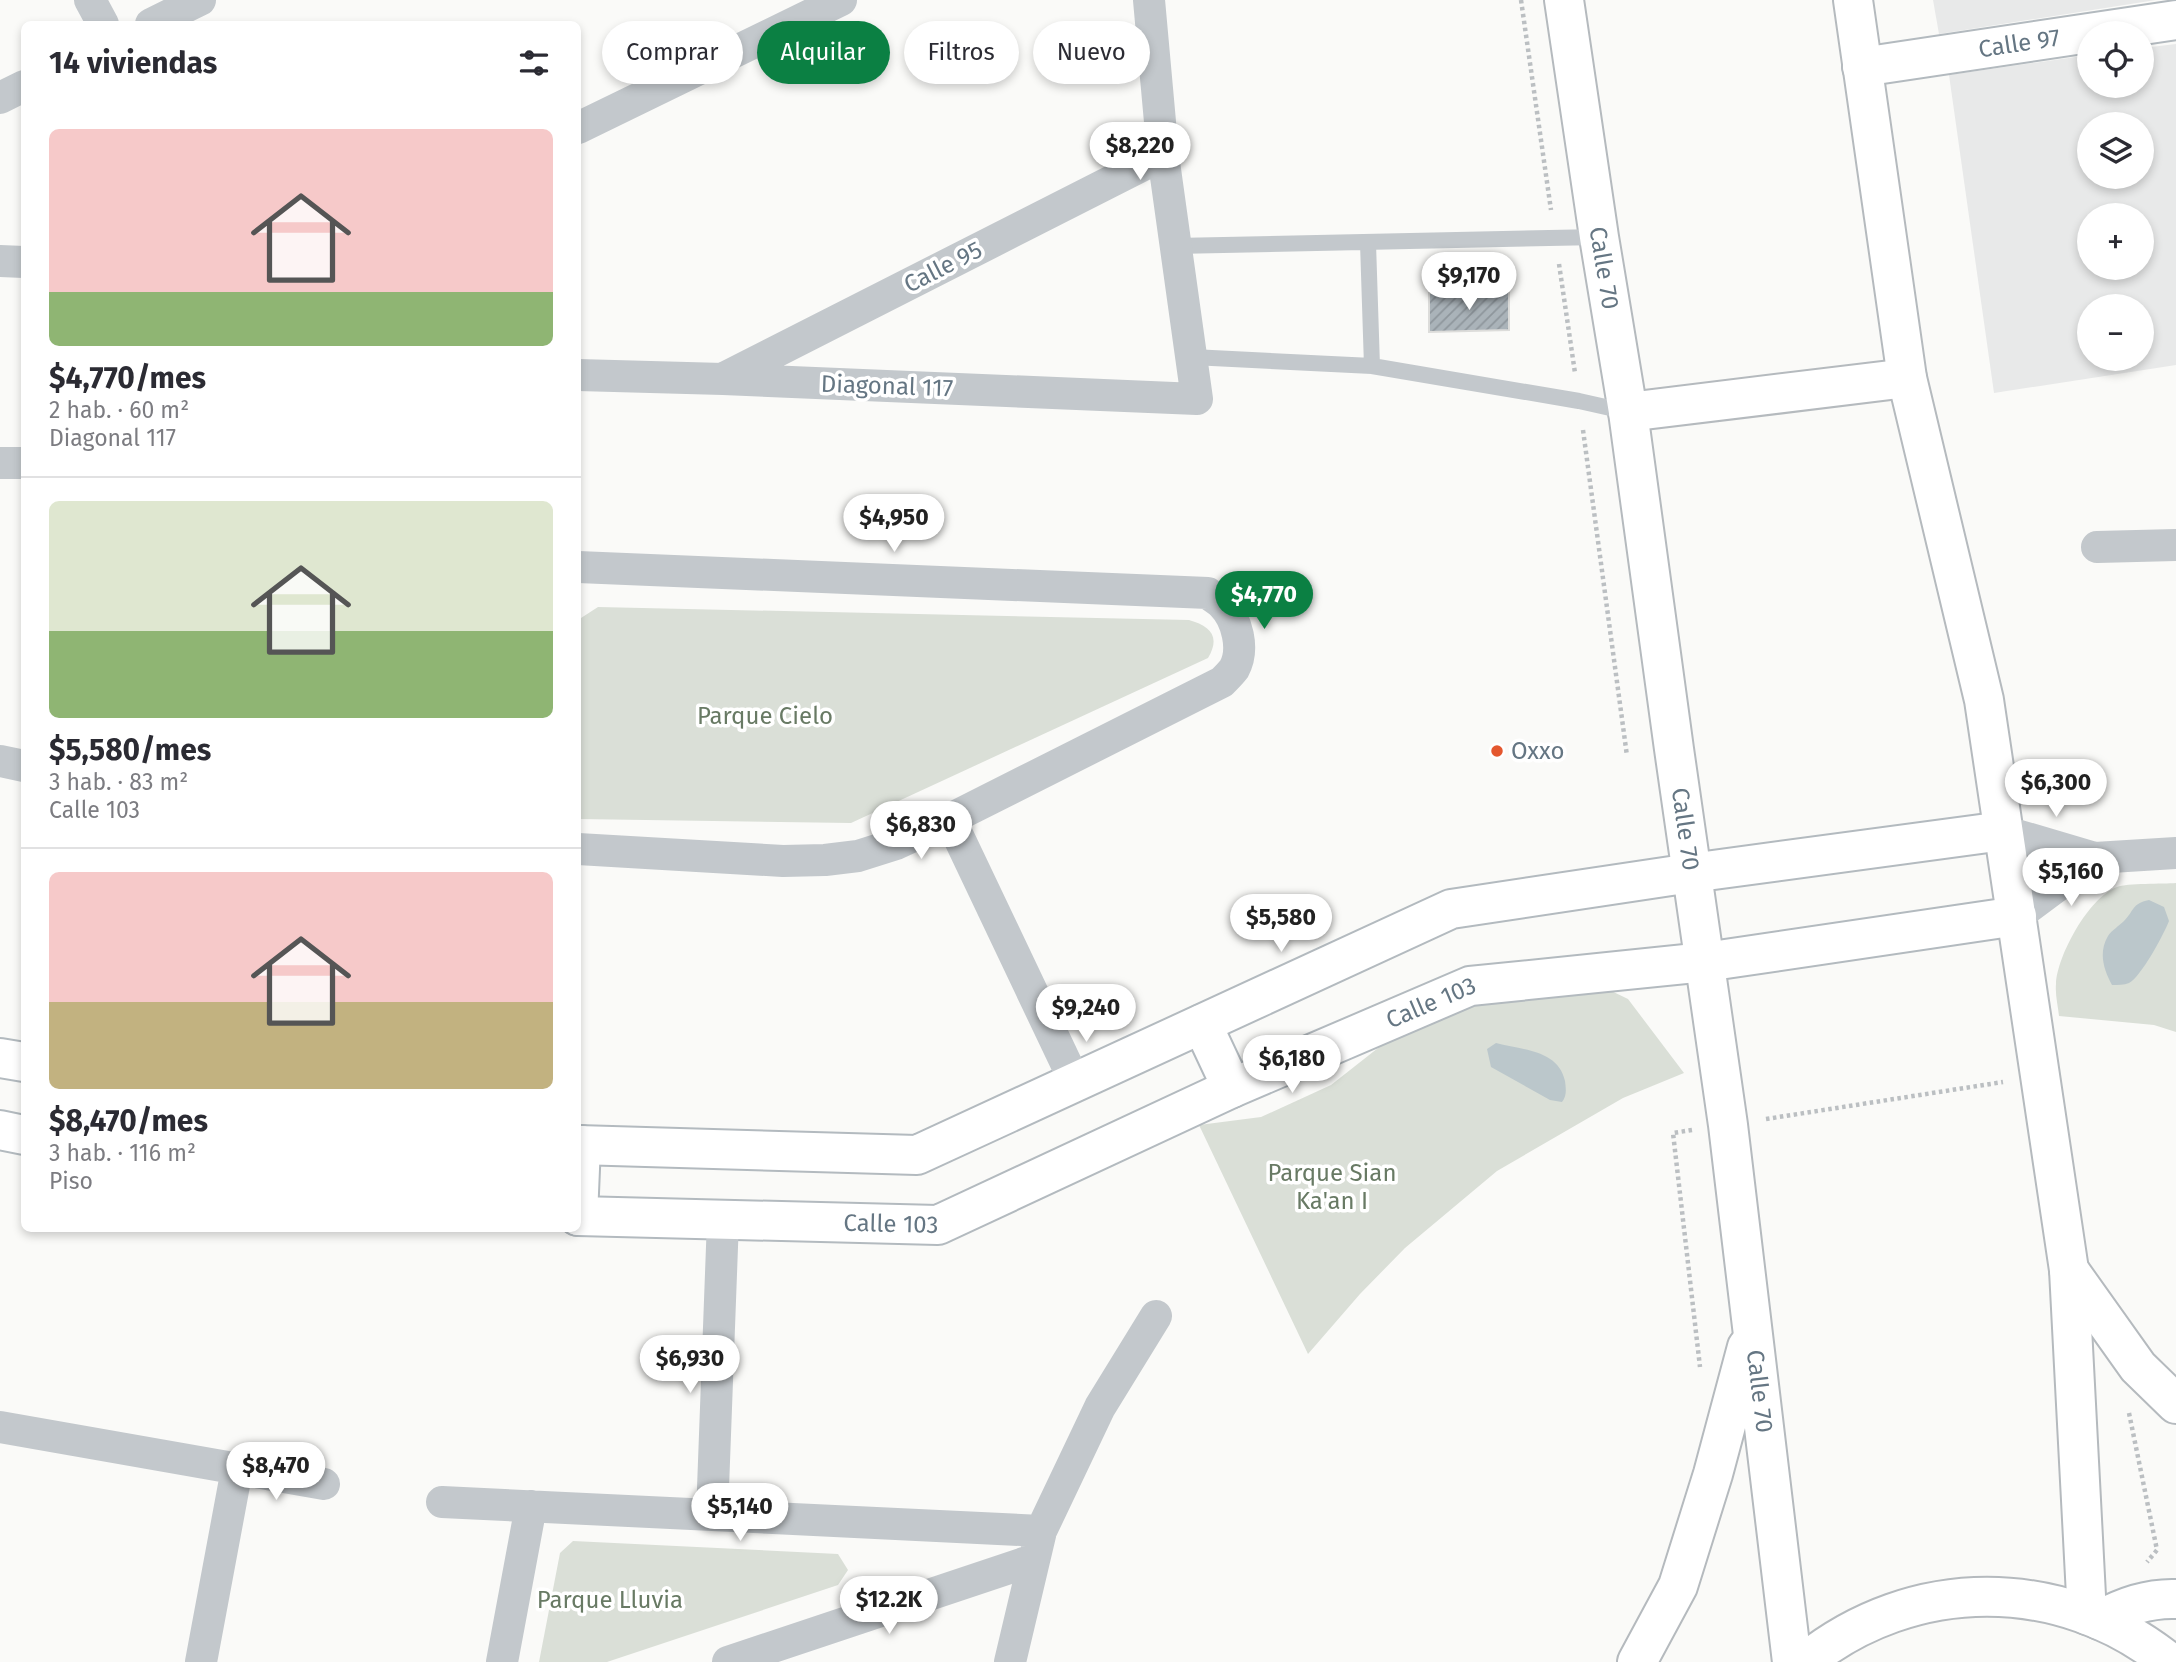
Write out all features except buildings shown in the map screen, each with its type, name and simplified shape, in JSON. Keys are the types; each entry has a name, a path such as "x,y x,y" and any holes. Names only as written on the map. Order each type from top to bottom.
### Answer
{"main road":[{"name":"Calle 70","path":"1564,0 1628,412 1728,1125 1792,1662"},
{"path":"1853,0 1907,378 1984,700 2017,916 2068,1270 2093,1617"},
{"name":"Calle 97","path":"1862,67 2176,20"},
{"path":"1628,412 1907,378"},
{"path":"581,1145 917,1155 1451,909 2003,831"},
{"name":"Calle 103","path":"581,1216 939,1225 1232,1088 1470,986 1705,962 2017,916"},
{"path":"1202,1024 1232,1088"},
{"path":"0,1058 21,1062"},
{"path":"0,1130 21,1134"},
{"path":"2068,1270 2138,1367 2176,1404"},
{"path":"1637,1662 1678,1586 1713,1474 1752,1328"},
{"path":"1805,1662 1858,1627 1895,1611 1933,1601 1972,1597 2012,1597 2051,1603 2093,1617 2148,1645 2169,1662"},
{"path":"2093,1617 2159,1599 2176,1600"}],"street":[{"path":"90,0 101,21"},
{"path":"156,21 200,0"},
{"path":"581,127 841,0"},
{"path":"1149,0 1163,155 1192,357"},
{"path":"0,98 21,88"},
{"name":"Calle 95","path":"723,379 1163,155"},
{"path":"0,261 21,261"},
{"name":"Diagonal 117","path":"581,375 1197,399 1192,357"},
{"path":"0,463 21,463"},
{"path":"2097,547 2176,545"},
{"path":"581,567 1208,593 1222,603 1232,617 1238,634 1235,668 1223,682 896,844 858,856 783,862 581,849"},
{"path":"0,761 21,765"},
{"path":"950,819 1075,1082"},
{"path":"2003,831 2095,858 2176,853"},
{"name":"Calle 103","path":"2017,916 2095,858"},
{"path":"712,1515 723,1220"},
{"path":"1010,1662 1037,1546 1100,1407 1156,1316"},
{"path":"0,1427 324,1484"},
{"path":"201,1662 236,1469"},
{"path":"442,1502 712,1515 1037,1546"},
{"path":"502,1662 531,1506"},
{"path":"728,1662 1037,1546"}],"lane":[{"path":"1175,246 1599,237"},
{"path":"1368,243 1372,366"},
{"path":"1192,357 1372,366 1579,401 1628,412"}],"path":[{"path":"1702,1378 1673,1133 2040,1076"},
{"path":"2127,1401 2157,1550 2141,1570"}],"shaded area":[{"path":"1933,0 2156,0 1939,34"},
{"path":"2176,44 2176,365 2154,368 2154,294 2077,294 2077,371 2137,371 1994,393 1949,75 2077,57 2077,98 2154,98 2154,47"},
{"path":"2149,900 2164,907 2169,921 2140,973 2127,984 2112,985 2103,961 2105,942 2136,906"},
{"path":"1496,1043 1537,1053 1555,1063 1565,1081 1566,1090 1562,1102 1550,1100 1491,1067 1487,1049"}],"green space":[{"name":"Parque Cielo","path":"598,607 1189,620 1208,629 1213,644 1208,658 851,823 581,819 581,618"},
{"path":"2176,883 2176,1032 2154,1025 2059,1016 2056,984 2062,958 2076,929 2096,902 2117,887"},
{"name":"Parque Sian Ka'an I","path":"1601,986 1628,999 1684,1073 1623,1098 1497,1171 1405,1248 1360,1294 1308,1354 1199,1125 1261,1117 1331,1085 1406,1026 1483,993"},
{"name":"Parque Lluvia","path":"573,1541 838,1554 848,1570 838,1585 607,1662 539,1662 560,1553"}],"place":[{"name":"Oxxo","path":"1497,751"}]}
